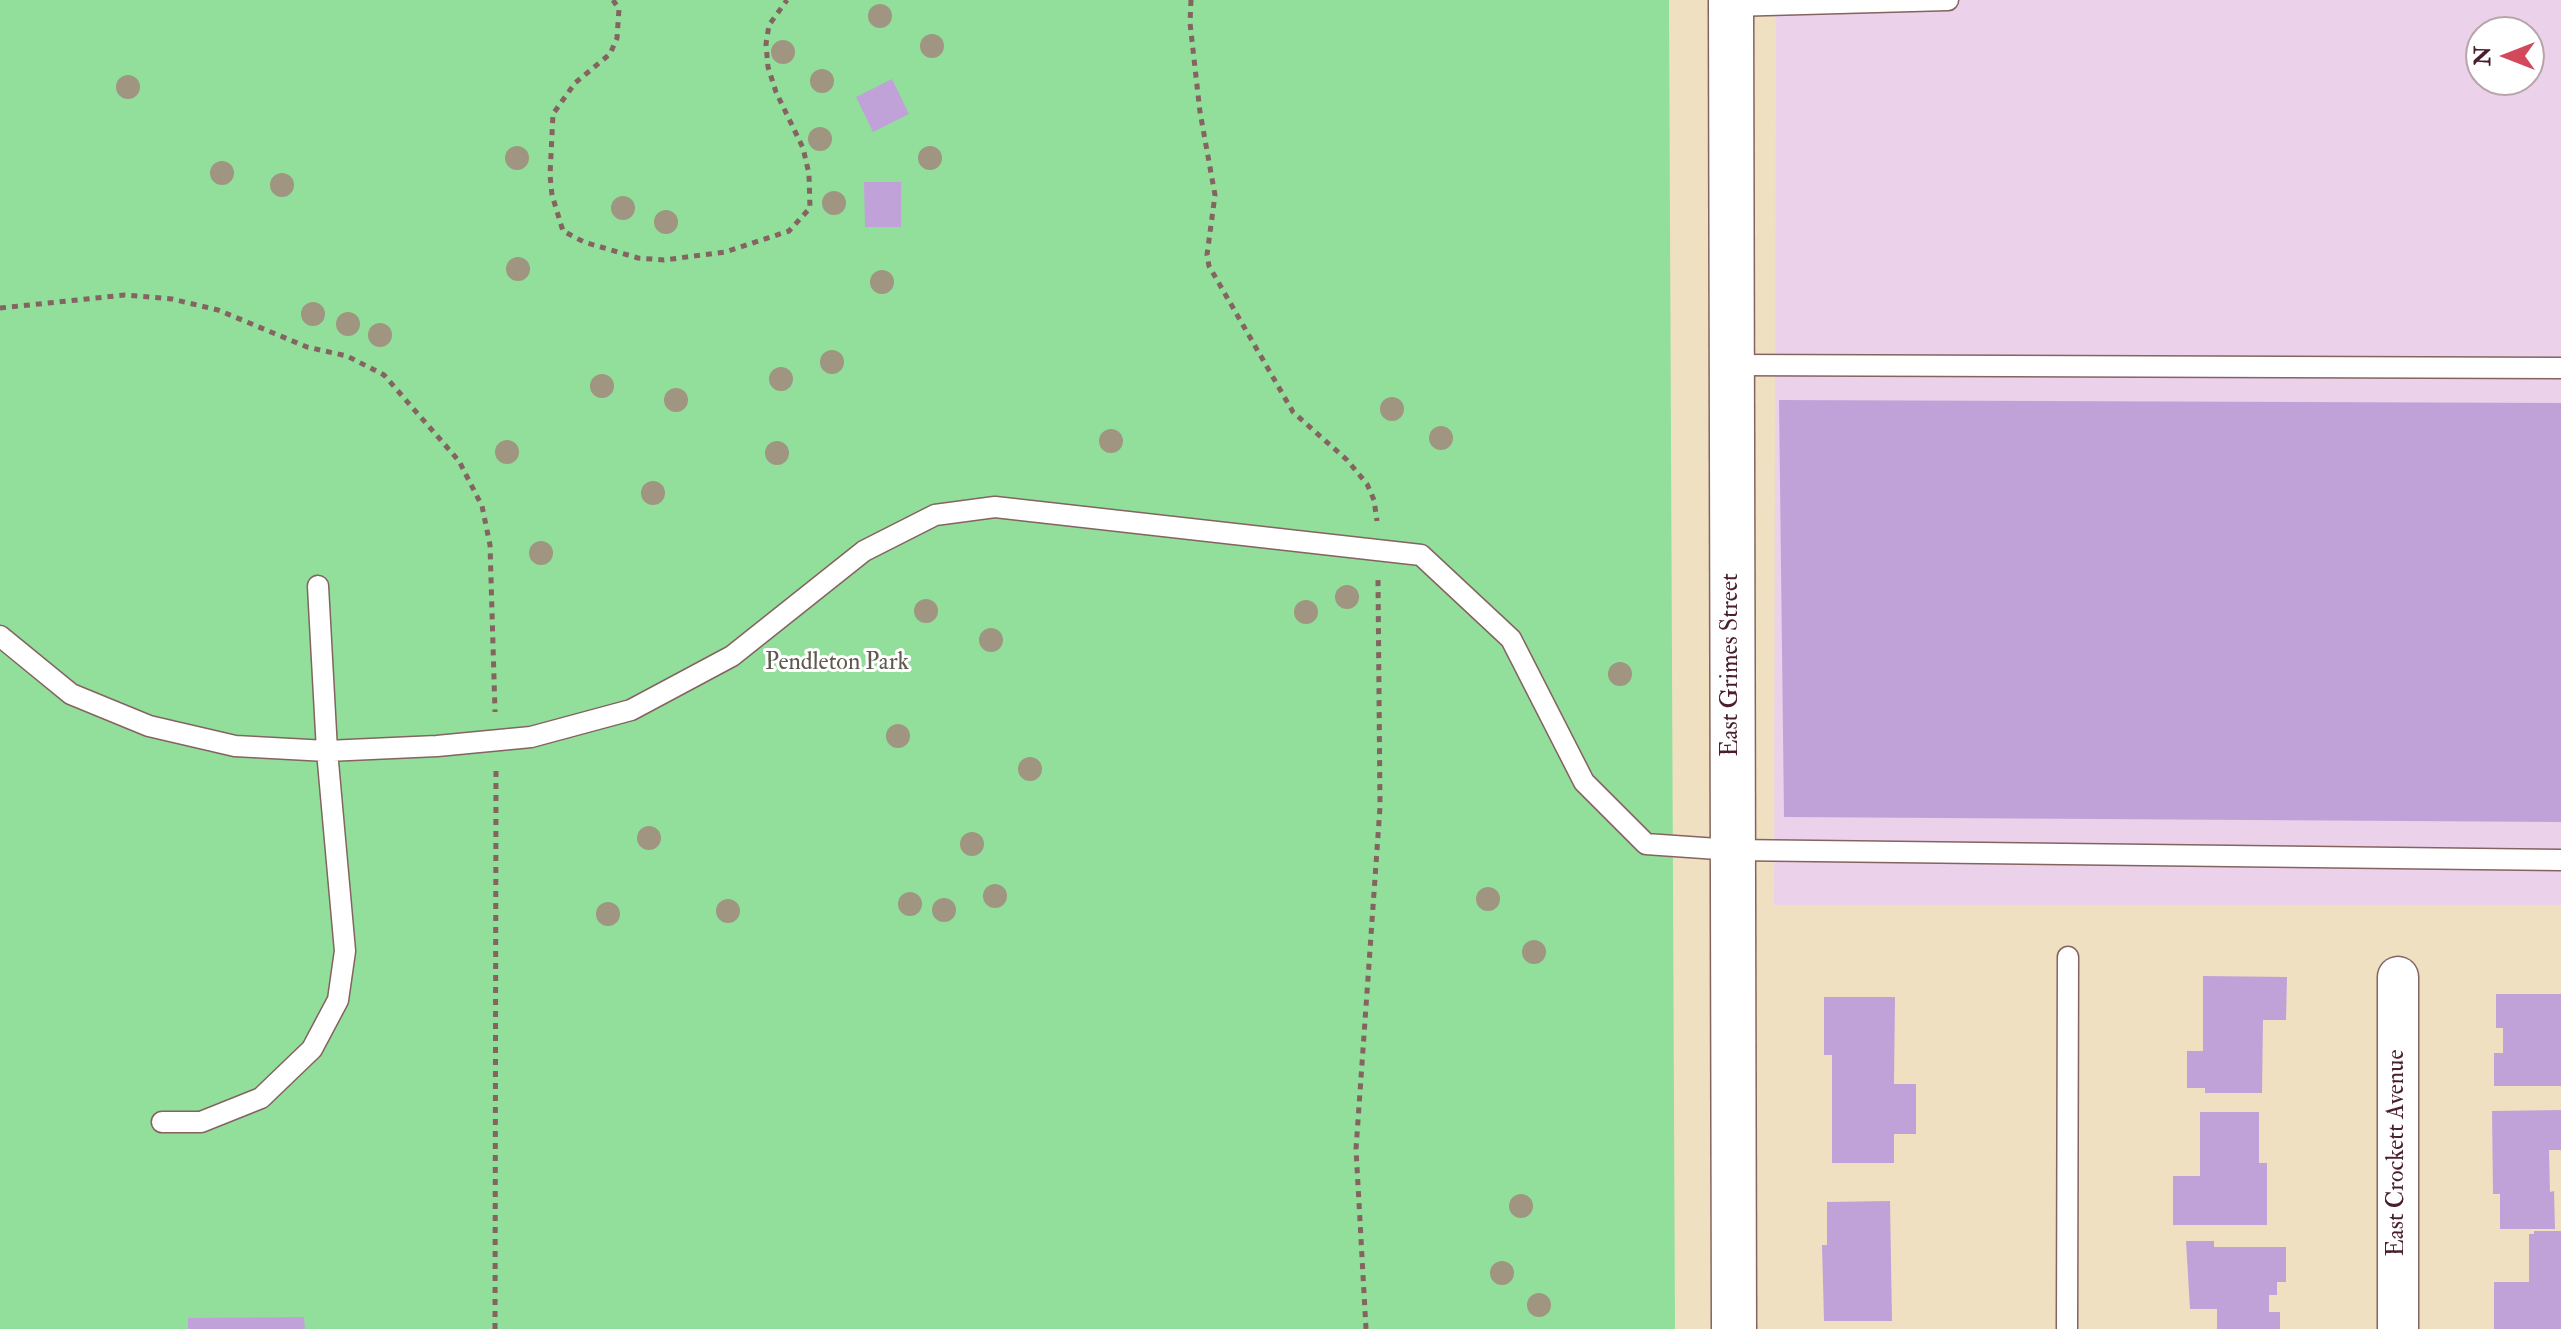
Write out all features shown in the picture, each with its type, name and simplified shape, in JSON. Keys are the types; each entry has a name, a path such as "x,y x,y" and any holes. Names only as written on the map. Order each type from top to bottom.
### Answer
{"street":[{"name":"East Grimes Street","path":"1731,3 1734,1329"},
{"name":"East Crockett Avenue","path":"2398,977 2398,1329"}],"lane":[{"path":"1731,3 1948,0"},
{"path":"1732,365 2561,368"},
{"path":"0,636 71,694 149,726 235,746 327,751 531,737 631,710 732,656 864,551 935,515 995,507 1421,555 1511,639 1584,782 1646,844 1732,850 2561,860"},
{"path":"162,1122 201,1122 261,1098 312,1049 338,1000 345,951 327,751 318,586"},
{"path":"2067,1329 2068,957"}],"path":[{"path":"613,0 619,9 617,38 610,54 575,83 553,114 552,195 563,231 573,237 610,251 664,260 725,252 789,231 810,208 809,174 803,148 776,92 768,67 766,44 769,25 787,0"},
{"path":"1191,0 1190,23 1200,112 1215,195 1207,255 1209,266 1293,412 1347,460 1367,484 1376,515 1380,807 1356,1149 1366,1329"},
{"path":"0,308 125,295 172,299 218,310 307,347 347,356 384,375 459,461 482,506 490,545 496,741 495,1329"}],"shaded area":[{"path":"1776,0 2561,0 2561,905 1774,905"}],"green space":[{"name":"Pendleton Park","path":"0,0 1669,0 1675,1329 0,1329"}],"building":[{"path":"892,79 909,114 873,132 856,97"},
{"path":"864,182 901,182 901,227 865,227"},
{"path":"1779,400 2561,403 2561,822 1784,817"},
{"path":"2203,976 2287,977 2286,1020 2263,1020 2262,1093 2205,1093 2205,1088 2187,1088 2187,1051 2203,1051"},
{"path":"2496,994 2561,994 2561,1086 2494,1086 2494,1053 2503,1053 2503,1028 2496,1028"},
{"path":"1824,997 1895,997 1894,1084 1916,1084 1916,1134 1894,1134 1894,1163 1832,1163 1832,1055 1824,1055"},
{"path":"2561,1110 2561,1150 2549,1150 2555,1229 2500,1229 2500,1194 2493,1194 2492,1111"},
{"path":"2200,1112 2259,1112 2259,1163 2267,1163 2267,1225 2173,1225 2173,1176 2200,1176"},
{"path":"1890,1201 1892,1321 1824,1321 1822,1245 1827,1245 1827,1202"},
{"path":"2534,1231 2561,1231 2561,1329 2494,1329 2494,1282 2529,1282 2529,1234 2534,1234"},
{"path":"2186,1241 2214,1241 2214,1247 2286,1247 2286,1282 2277,1282 2277,1295 2269,1295 2269,1312 2280,1312 2280,1329 2217,1329 2217,1309 2190,1309"},
{"path":"304,1317 305,1329 188,1329 188,1318"}]}
